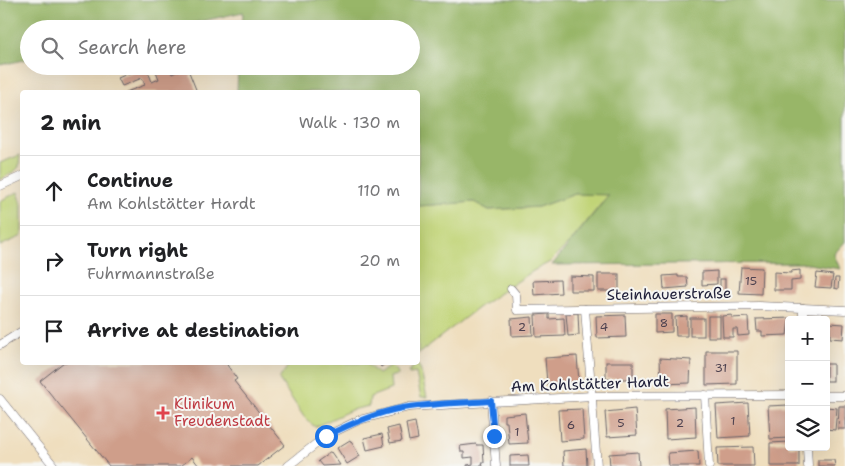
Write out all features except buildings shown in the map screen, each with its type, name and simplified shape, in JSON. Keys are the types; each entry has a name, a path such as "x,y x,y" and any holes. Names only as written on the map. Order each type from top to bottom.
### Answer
{"street":[{"path":"0,186 20,177"},
{"name":"Steinhauerstraße","path":"511,289 516,295 517,310 759,306 845,310"},
{"path":"803,308 804,316"},
{"path":"586,309 597,466"},
{"path":"0,345 20,332"},
{"path":"706,395 709,466"},
{"name":"Am Kohlstätter Hardt","path":"288,466 326,436 359,420 409,407 592,396 785,395"},
{"path":"830,396 845,396"},
{"path":"0,399 54,466"},
{"path":"491,401 496,466"},
{"path":"807,451 808,466"}],"green space":[{"path":"0,0 845,0 845,242 834,254 840,269 802,263 552,265 609,195 575,194 538,207 489,210 474,202 420,206 420,90 237,90 238,75 420,75 420,20 243,20 243,12 207,20 20,20 20,61 0,65"},
{"path":"20,155 19,167 0,180 0,163"},
{"path":"18,192 20,198 20,237 0,246 0,201"},
{"path":"575,194 609,194 572,240 550,262 479,307 420,352 420,206 474,202 489,210 538,207"},
{"path":"289,365 368,365 378,374 391,366 399,374 390,377 391,389 370,397 369,406 351,410 315,427 304,417 279,379"},
{"path":"416,365 420,368 427,397 421,397 416,373 409,374 409,371"}],"place":[{"name":"Klinikum Freudenstadt","path":"163,413"}],"route":[{"path":"326,436 359,420 400,409 491,401 494,436"}]}
